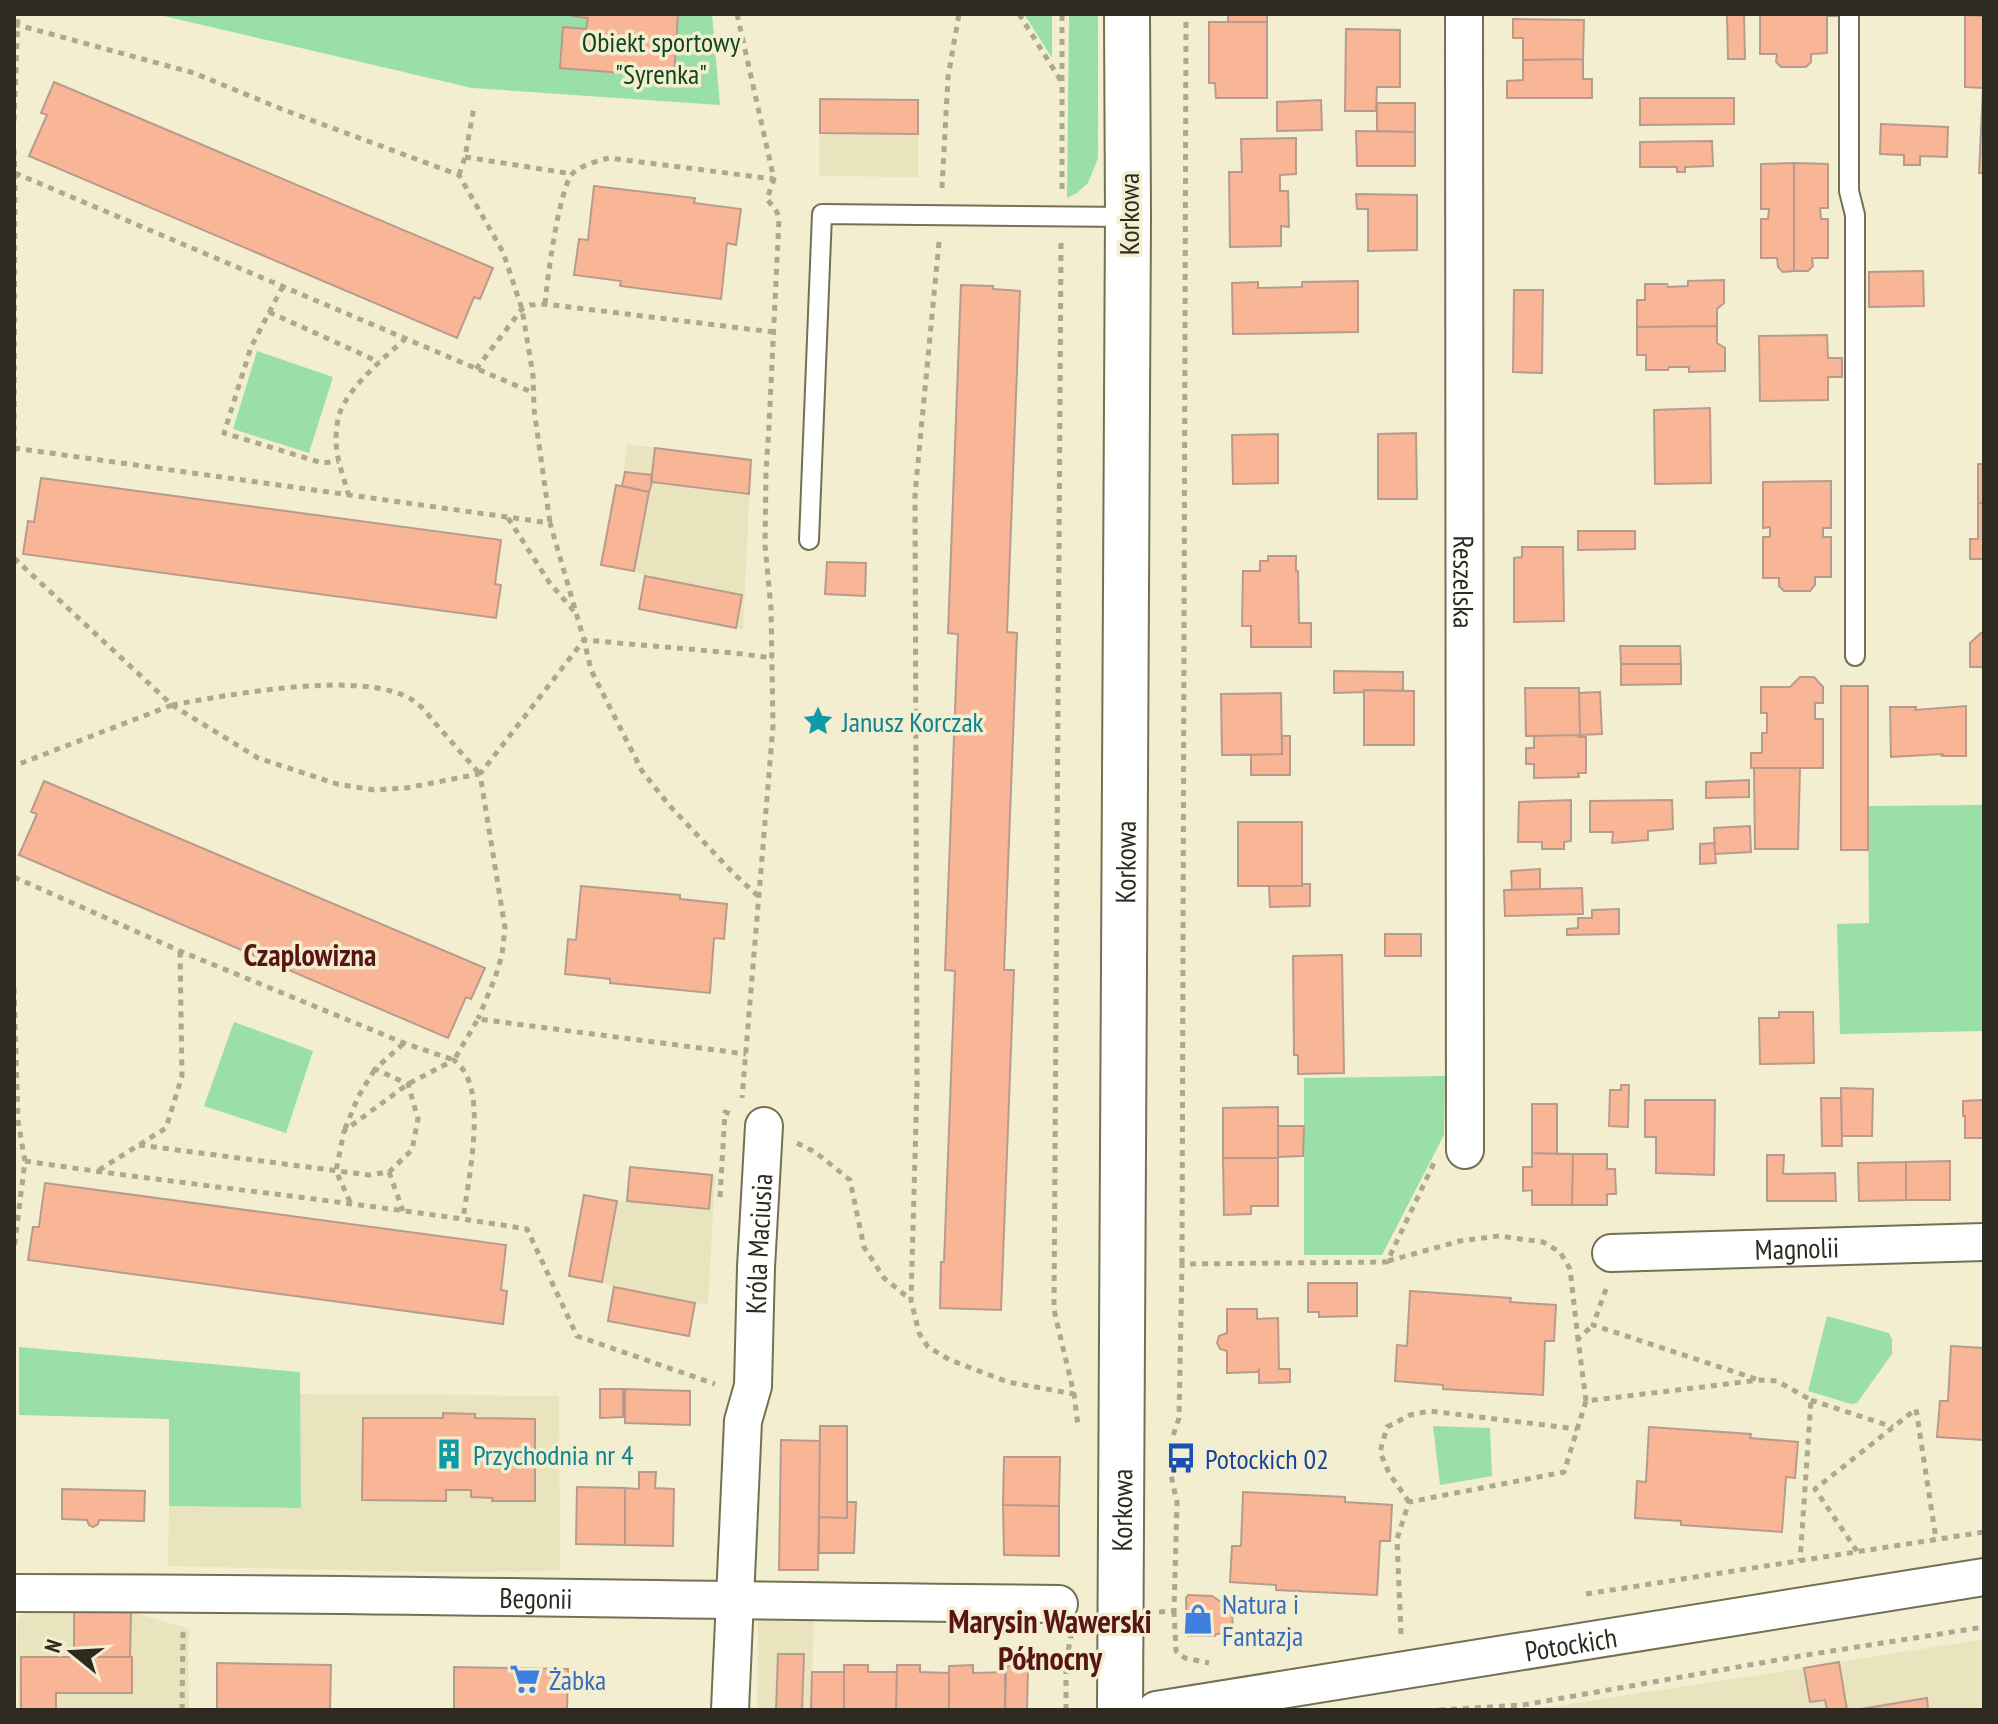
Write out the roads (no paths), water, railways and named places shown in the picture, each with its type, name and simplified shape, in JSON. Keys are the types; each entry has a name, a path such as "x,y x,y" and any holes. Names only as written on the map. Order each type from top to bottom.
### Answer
{"street":[{"name":"Korkowa","path":"1120,1710 1127,14"},
{"name":"Reszelska","path":"1464,14 1465,1150"},
{"name":"Króla Maciusia","path":"730,1710 743,1421 753,1386 764,1126"},
{"name":"Magnolii","path":"1611,1253 1984,1242"},
{"name":"Potockich","path":"1156,1710 1984,1577"},
{"name":"Begonii","path":"14,1593 734,1602 1066,1616"}],"lane":[{"path":"1849,14 1849,191 1855,215 1855,656"},
{"path":"809,540 822,214 1128,217"}],"place":[{"name":"Janusz Korczak","path":"818,721"},
{"name":"Przychodnia nr 4","path":"449,1454"},
{"name":"Potockich 02","path":"1181,1458"},
{"name":"Natura i Fantazja","path":"1198,1619"},
{"name":"Żabka","path":"525,1679"}],"district":[{"name":"Czaplowizna","path":"310,954"},
{"name":"Marysin Wawerski Północny","path":"1050,1640"}],"park label":[{"name":"Obiekt sportowy \"Syrenka\"","path":"661,57"}]}
